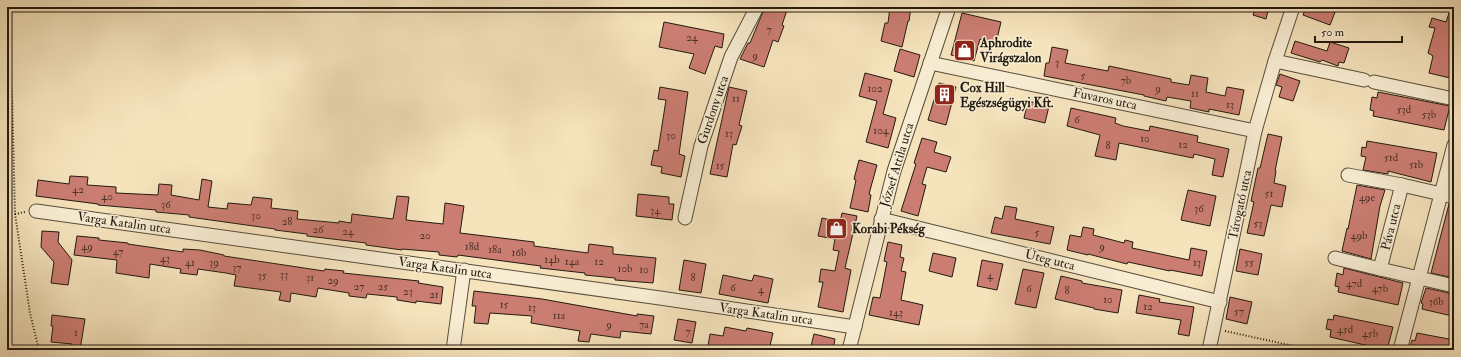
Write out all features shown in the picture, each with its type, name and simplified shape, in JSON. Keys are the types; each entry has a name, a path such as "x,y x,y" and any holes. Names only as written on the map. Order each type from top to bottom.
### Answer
{"street":[{"name":"Gurdony utca","path":"685,218 701,146 731,58 757,7"},
{"name":"József Attila utca","path":"849,350 896,164 949,7"},
{"name":"Tárogató utca","path":"1209,350 1256,131 1275,60 1293,7"},
{"path":"1275,60 1454,99"},
{"name":"Fuvaros utca","path":"930,63 1256,131"},
{"path":"1400,350 1418,277 1448,196 1454,145"},
{"name":"Páva utca","path":"1348,175 1402,185 1448,196"},
{"name":"Páva utca","path":"1380,269 1402,185"},
{"name":"Varga Katalin utca","path":"36,211 464,270 854,327"},
{"name":"Üteg utca","path":"881,219 1220,302"},
{"name":"Páva utca","path":"1335,258 1454,286"},
{"path":"453,350 464,270"}],"path":[{"path":"7,55 12,93 15,220 30,313 39,350"},
{"path":"1214,329 1312,350"}],"building":[{"path":"765,7 788,7 782,25 784,26 778,42 773,40 764,67 740,59 748,43 750,43"},
{"path":"890,7 911,7 902,47 881,41 885,23 888,23"},
{"path":"1256,7 1269,7 1266,19 1253,15"},
{"path":"1306,7 1337,7 1330,25 1303,15"},
{"path":"1451,7 1454,7 1454,62 1450,78 1429,73 1433,56 1428,53 1435,28 1429,27 1432,18 1446,22"},
{"path":"962,13 1001,22 996,43 980,39 974,61 951,55"},
{"path":"664,22 724,34 722,48 715,46 705,74 689,68 694,54 659,47"},
{"path":"1295,41 1327,51 1330,42 1349,48 1344,63 1339,62 1338,66 1322,60 1320,62 1291,53"},
{"path":"1052,47 1068,50 1065,63 1108,71 1109,66 1171,79 1171,82 1189,85 1191,75 1208,78 1206,92 1225,96 1227,87 1244,90 1239,115 1209,109 1209,112 1190,108 1191,101 1167,97 1166,101 1144,95 1044,76 1046,63 1049,63"},
{"path":"900,49 920,55 914,77 894,71"},
{"path":"865,73 892,80 883,114 896,118 888,148 866,142 877,101 859,96"},
{"path":"1280,74 1300,81 1293,101 1279,97 1282,87 1276,85"},
{"path":"939,83 956,87 946,125 928,120"},
{"path":"660,87 688,92 679,154 685,156 681,177 661,173 662,167 651,165 654,150 658,151 666,100 658,99"},
{"path":"729,87 747,91 739,125 742,126 736,145 733,144 727,177 710,174"},
{"path":"1378,92 1450,106 1444,130 1373,116 1374,111 1370,110 1372,97 1377,98"},
{"path":"1028,101 1049,106 1045,123 1024,118"},
{"path":"1071,108 1116,118 1115,123 1123,126 1149,131 1150,126 1198,136 1197,142 1229,149 1223,177 1212,175 1215,159 1194,154 1193,158 1119,143 1116,160 1095,156 1100,135 1067,126"},
{"path":"1268,134 1282,137 1274,183 1286,186 1282,207 1271,205 1264,236 1247,233 1254,202 1251,201 1258,168 1260,168"},
{"path":"922,138 937,142 934,152 951,157 946,172 927,167 922,184 926,185 918,216 901,211 916,164 914,163"},
{"path":"1367,141 1437,153 1431,182 1388,171 1388,174 1363,170 1366,157 1361,156 1362,147 1366,148"},
{"path":"859,160 877,165 869,194 871,195 868,212 850,208 856,180 854,179"},
{"path":"70,176 88,177 87,185 116,187 116,193 158,195 159,184 172,185 171,195 199,200 202,179 212,181 208,207 227,209 228,203 251,205 253,197 272,199 271,208 298,211 297,219 339,223 339,221 351,223 352,214 393,219 397,196 409,197 406,220 443,224 445,203 464,206 460,233 534,242 534,246 588,253 589,244 613,247 613,254 656,258 653,283 615,280 615,278 585,275 585,273 540,268 541,266 458,255 457,257 439,255 439,252 402,250 366,245 366,243 307,236 307,234 189,217 189,215 156,212 156,210 98,205 36,196 38,180 69,184"},
{"path":"1357,185 1385,190 1380,206 1371,259 1342,251"},
{"path":"1188,190 1216,196 1210,226 1181,220"},
{"path":"638,194 669,197 669,204 674,204 672,220 636,216"},
{"path":"1449,204 1454,205 1454,278 1431,273"},
{"path":"1005,206 1017,208 1015,219 1054,227 1050,244 991,233 995,217 1002,219"},
{"path":"842,213 857,216 845,268 851,270 843,312 818,307 823,282 819,282 821,269 835,271 839,251 833,250 835,239 818,236 822,218 840,222"},
{"path":"1083,227 1094,229 1093,235 1124,243 1125,240 1133,242 1132,248 1189,260 1191,248 1207,251 1202,276 1128,262 1127,264 1067,250 1070,235 1081,237"},
{"path":"42,231 59,232 58,242 72,260 68,285 51,283 54,262 41,247"},
{"path":"77,236 99,238 99,240 183,252 183,249 200,250 224,256 324,271 325,269 344,271 343,273 419,281 418,283 443,287 441,304 416,301 416,303 397,300 397,297 367,294 366,298 349,296 349,293 318,288 316,297 291,293 290,302 279,300 281,292 234,286 236,275 226,273 198,269 197,275 180,273 181,269 150,264 149,278 116,273 117,260 74,255"},
{"path":"888,242 902,245 900,257 904,258 901,271 906,272 901,300 923,305 919,325 869,315 873,297 880,298 887,262 884,261"},
{"path":"1240,249 1262,254 1258,275 1236,271"},
{"path":"933,253 956,258 952,277 929,271"},
{"path":"684,260 706,264 701,293 679,290"},
{"path":"982,260 1003,264 997,290 977,286"},
{"path":"1344,268 1403,283 1398,305 1338,292 1339,287 1335,286 1337,273 1343,275"},
{"path":"1023,269 1044,273 1036,308 1015,304"},
{"path":"723,275 752,281 754,275 773,279 768,303 719,294"},
{"path":"1061,276 1082,281 1082,283 1122,290 1118,313 1094,309 1055,299"},
{"path":"1426,288 1454,294 1452,316 1422,309 1423,304 1421,303"},
{"path":"474,291 542,299 637,316 637,314 654,316 651,334 621,331 620,338 591,334 589,342 578,341 580,331 531,323 532,316 490,313 488,324 474,323 476,306 472,306"},
{"path":"1139,295 1160,299 1159,302 1194,307 1189,336 1178,334 1181,320 1136,313"},
{"path":"1230,297 1252,302 1247,324 1226,319"},
{"path":"52,315 85,319 80,350 71,350 72,344 51,342 53,326 51,326"},
{"path":"1334,315 1393,327 1387,350 1330,337 1331,330 1326,329 1328,319 1333,320"},
{"path":"678,319 696,322 692,343 674,340"},
{"path":"725,327 746,331 747,328 773,333 769,350 738,346 737,350 712,350 712,346 708,346 710,334 723,336"},
{"path":"1417,333 1454,340 1454,350 1409,350 1412,340 1415,341"},
{"path":"814,334 835,339 833,350 810,350"}],"place":[{"name":"Aphrodite Virágszalon","path":"965,50"},
{"name":"Cox Hill Egészségügyi Kft.","path":"945,95"},
{"name":"Korabi Pékség","path":"837,229"}]}
